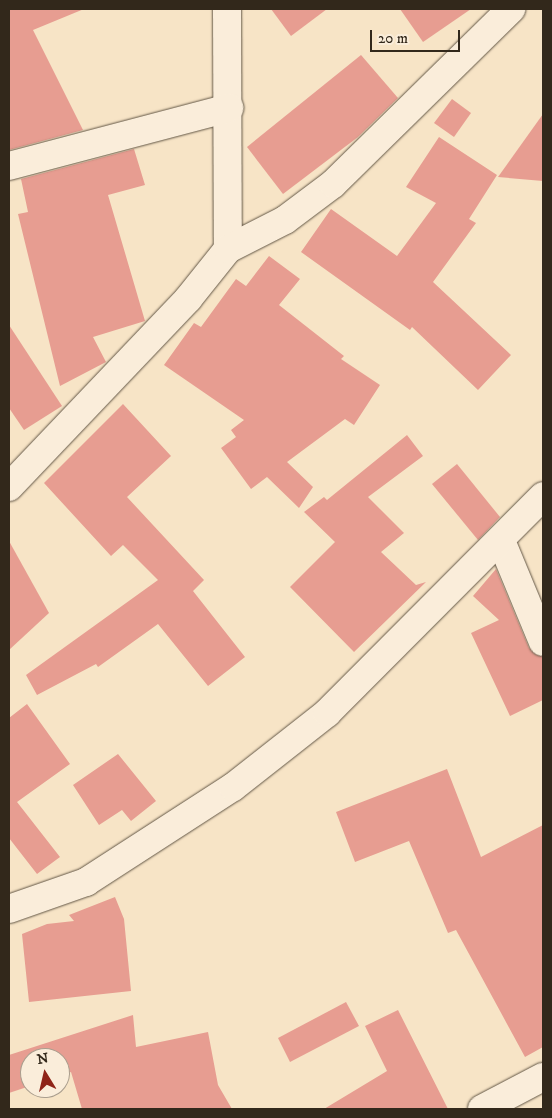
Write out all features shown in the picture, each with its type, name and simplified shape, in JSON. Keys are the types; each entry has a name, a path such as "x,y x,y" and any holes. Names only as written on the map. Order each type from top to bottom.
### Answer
{"street":[{"path":"227,9 229,108 228,249"},
{"path":"9,487 188,298 228,249 285,220 333,184 511,9"},
{"path":"9,166 229,108"},
{"path":"9,909 86,882 233,787 327,713 502,542 543,496"},
{"path":"502,542 543,642"},
{"path":"482,1109 543,1077"}],"building":[{"path":"9,9 84,9 33,30 83,130 9,150"},
{"path":"271,9 327,9 291,36"},
{"path":"400,9 471,9 423,42"},
{"path":"361,55 398,98 358,137 283,194 247,147"},
{"path":"452,99 471,113 454,137 434,123"},
{"path":"543,114 543,181 498,177"},
{"path":"439,137 497,175 469,219 476,223 433,282 511,355 478,390 412,327 410,330 301,252 331,209 397,256 436,203 406,187"},
{"path":"134,149 145,185 108,195 145,321 93,337 106,362 60,386 18,214 28,212 21,179"},
{"path":"269,256 300,279 279,305 344,356 341,359 380,385 354,425 345,419 287,462 313,487 299,508 267,477 251,489 221,448 236,437 231,430 244,420 164,365 194,323 201,327 236,279 246,286"},
{"path":"9,325 62,406 24,430 9,408"},
{"path":"123,404 171,456 127,497 204,580 193,591 245,657 208,686 158,624 98,667 96,664 37,695 26,675 158,580 123,545 111,556 44,483"},
{"path":"407,435 423,456 368,497 404,533 381,552 416,585 426,582 354,652 290,587 335,542 304,512 324,497 327,500"},
{"path":"457,464 500,517 478,540 432,484"},
{"path":"9,541 49,613 9,650"},
{"path":"496,569 529,648 543,657 543,700 510,716 471,633 499,620 473,596"},
{"path":"27,704 70,764 17,802 60,857 37,874 9,838 9,718"},
{"path":"118,754 156,801 131,821 122,810 99,825 73,785"},
{"path":"447,769 481,857 543,825 543,1047 525,1057 456,930 448,933 409,841 355,862 336,812"},
{"path":"115,897 124,919 131,991 29,1002 22,934 47,924 74,921 69,915"},
{"path":"346,1002 359,1026 290,1062 278,1038"},
{"path":"398,1010 448,1109 324,1109 387,1071 365,1026"},
{"path":"133,1015 136,1047 208,1032 218,1085 232,1109 82,1109 70,1072 70,1048 31,1048"},
{"path":"20,1051 20,1089 9,1093 9,1055"}]}
